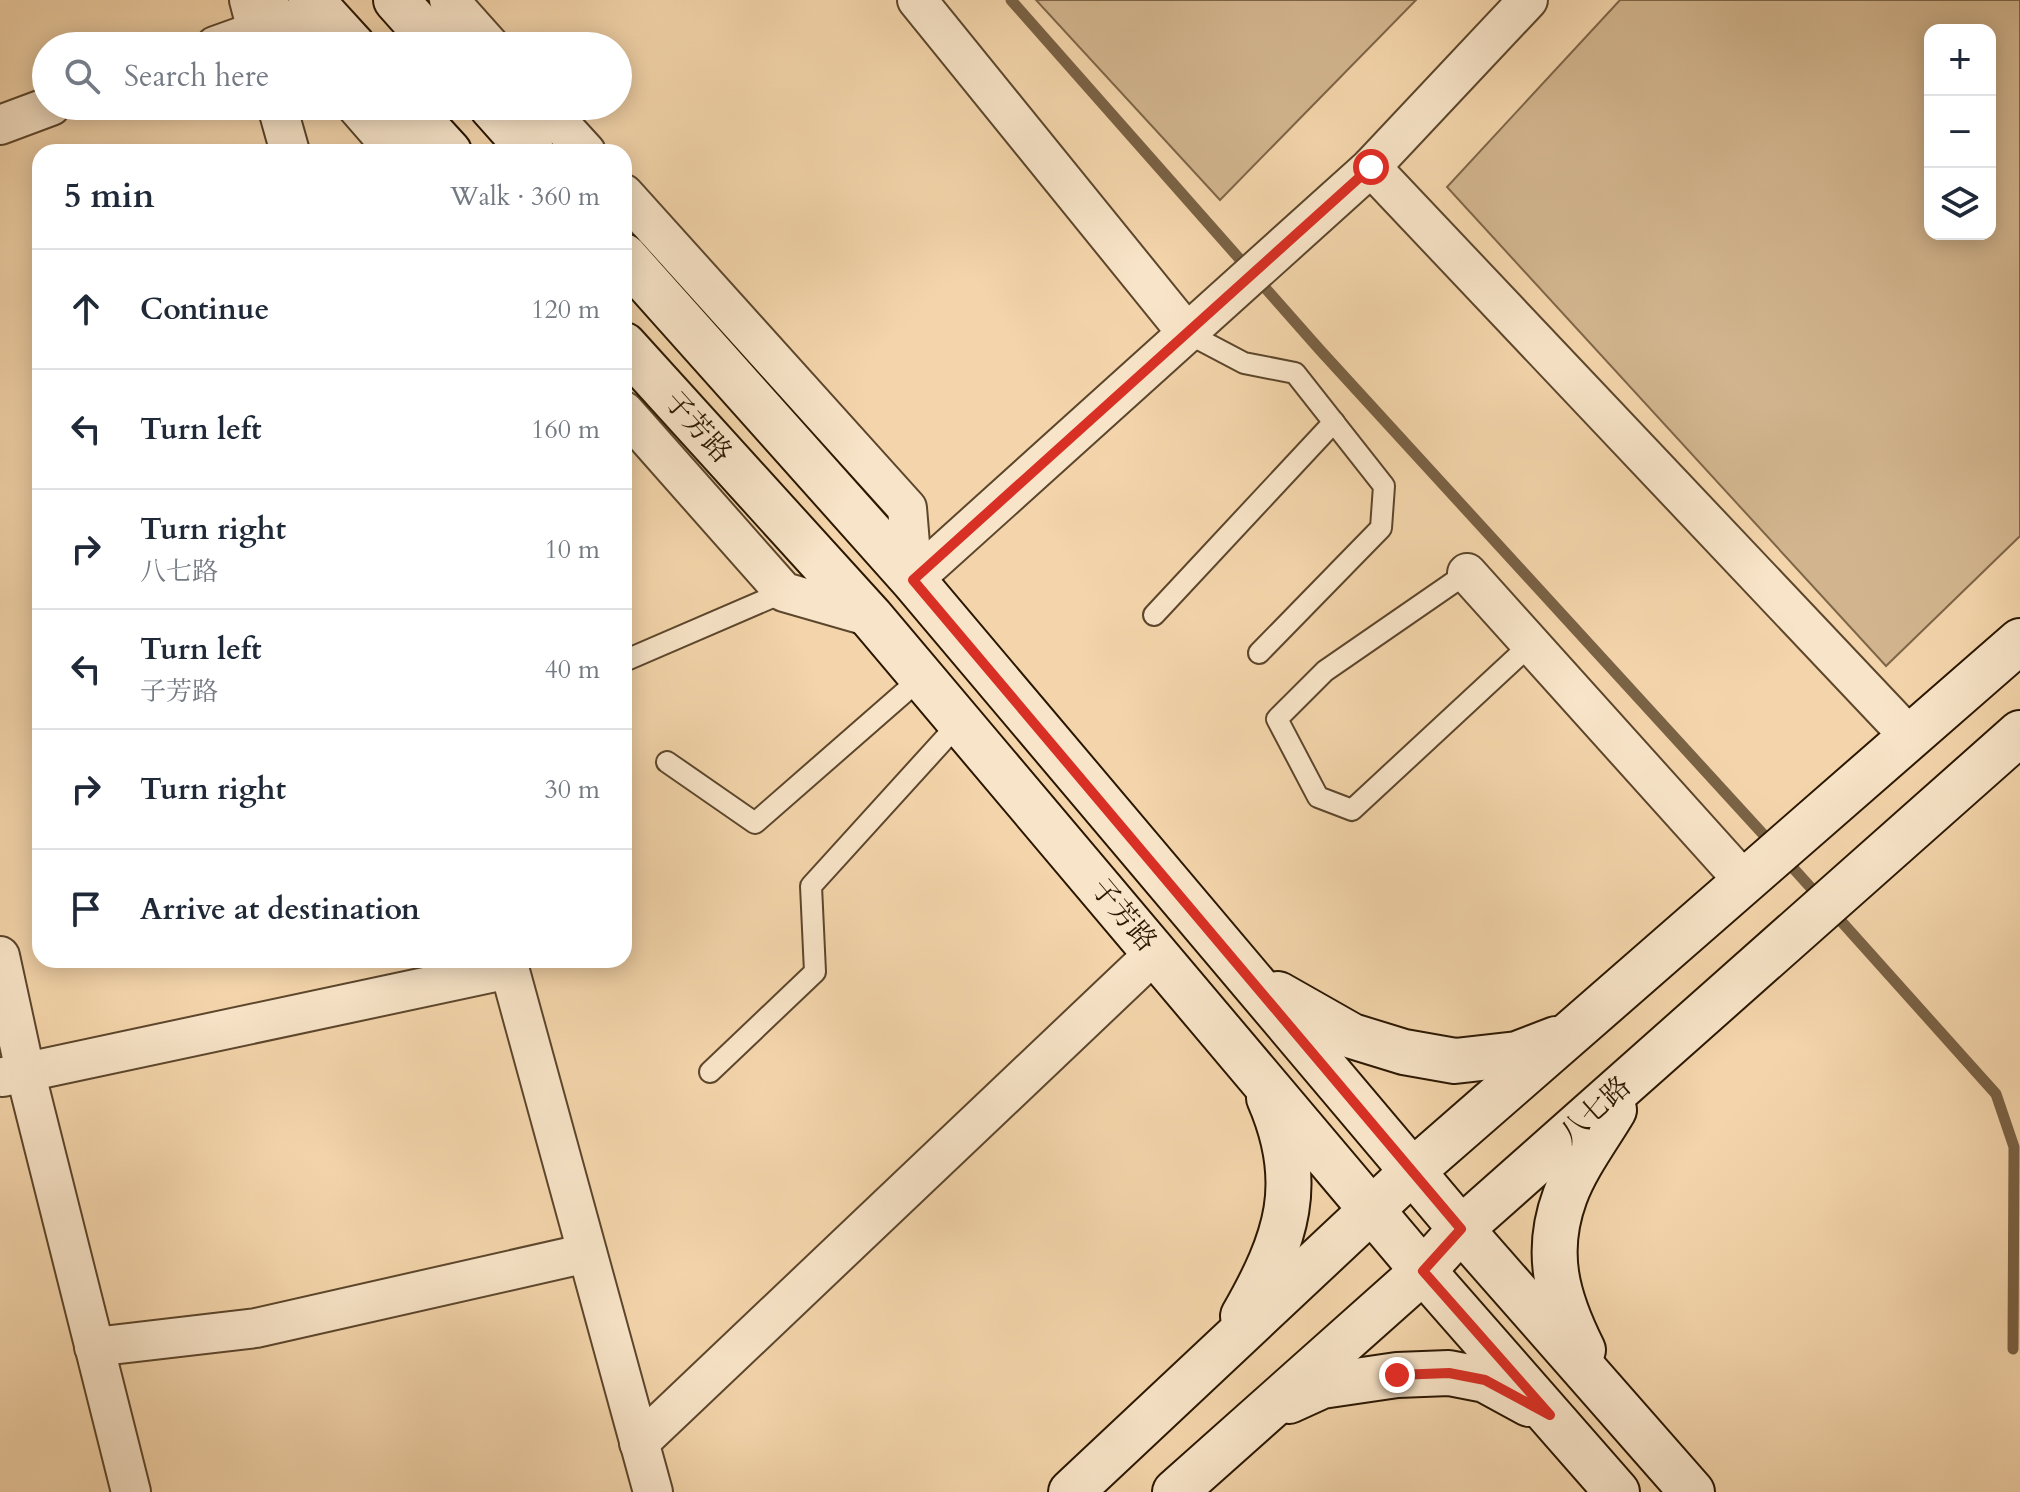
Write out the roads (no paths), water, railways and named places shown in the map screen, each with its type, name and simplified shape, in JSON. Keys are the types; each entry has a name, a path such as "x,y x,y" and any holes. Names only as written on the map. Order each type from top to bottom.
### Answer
{"main road":[{"path":"311,0 340,32"},
{"path":"396,0 425,32"},
{"path":"420,120 442,144"},
{"path":"503,120 525,144"},
{"path":"632,265 913,580 1461,1229 1692,1492"},
{"name":"子芳路","path":"632,354 871,617 1423,1271 1617,1492"},
{"path":"1071,1492 1414,1170 2020,641"},
{"name":"八七路","path":"1175,1492 1423,1271 1461,1229 2020,733"},
{"path":"1250,977 1352,1036 1404,1052 1455,1061 1517,1054 1573,1032"},
{"path":"1222,1351 1269,1271 1283,1233 1289,1187 1279,1121 1258,1073"},
{"path":"1603,1391 1566,1317 1555,1279 1556,1237 1565,1195 1635,1076"},
{"path":"1262,1414 1322,1386 1397,1375 1449,1373 1485,1380 1550,1415"}],"street":[{"path":"917,0 1187,333"},
{"path":"913,580 1371,167 1528,0"},
{"path":"453,1 478,32"},
{"path":"237,32 257,19 279,32"},
{"path":"0,125 32,113"},
{"path":"281,120 288,144"},
{"path":"368,120 389,144"},
{"path":"557,120 579,144"},
{"path":"1371,167 1911,738"},
{"path":"632,203 907,508 913,580"},
{"path":"632,420 784,592 871,617"},
{"path":"1467,573 1745,882"},
{"path":"639,1443 1156,952"},
{"path":"0,956 12,1074 94,1347 131,1492"},
{"path":"12,1074 494,968"},
{"path":"509,968 653,1492"},
{"path":"94,1347 256,1328 587,1253"}],"lane":[{"path":"1187,333 1244,363 1295,373 1384,486 1381,528 1259,653"},
{"path":"1154,615 1334,422"},
{"path":"1467,573 1325,671 1277,719 1318,797 1352,810 1531,644"},
{"path":"632,658 784,592"},
{"path":"667,762 755,823 922,677"},
{"path":"710,1072 815,972 811,886 960,722"}],"waterway":[{"path":"1011,0 1320,350 1773,845"},
{"path":"1784,858 1821,899"},
{"path":"1832,911 1996,1094 2014,1147 2013,1349"}]}
